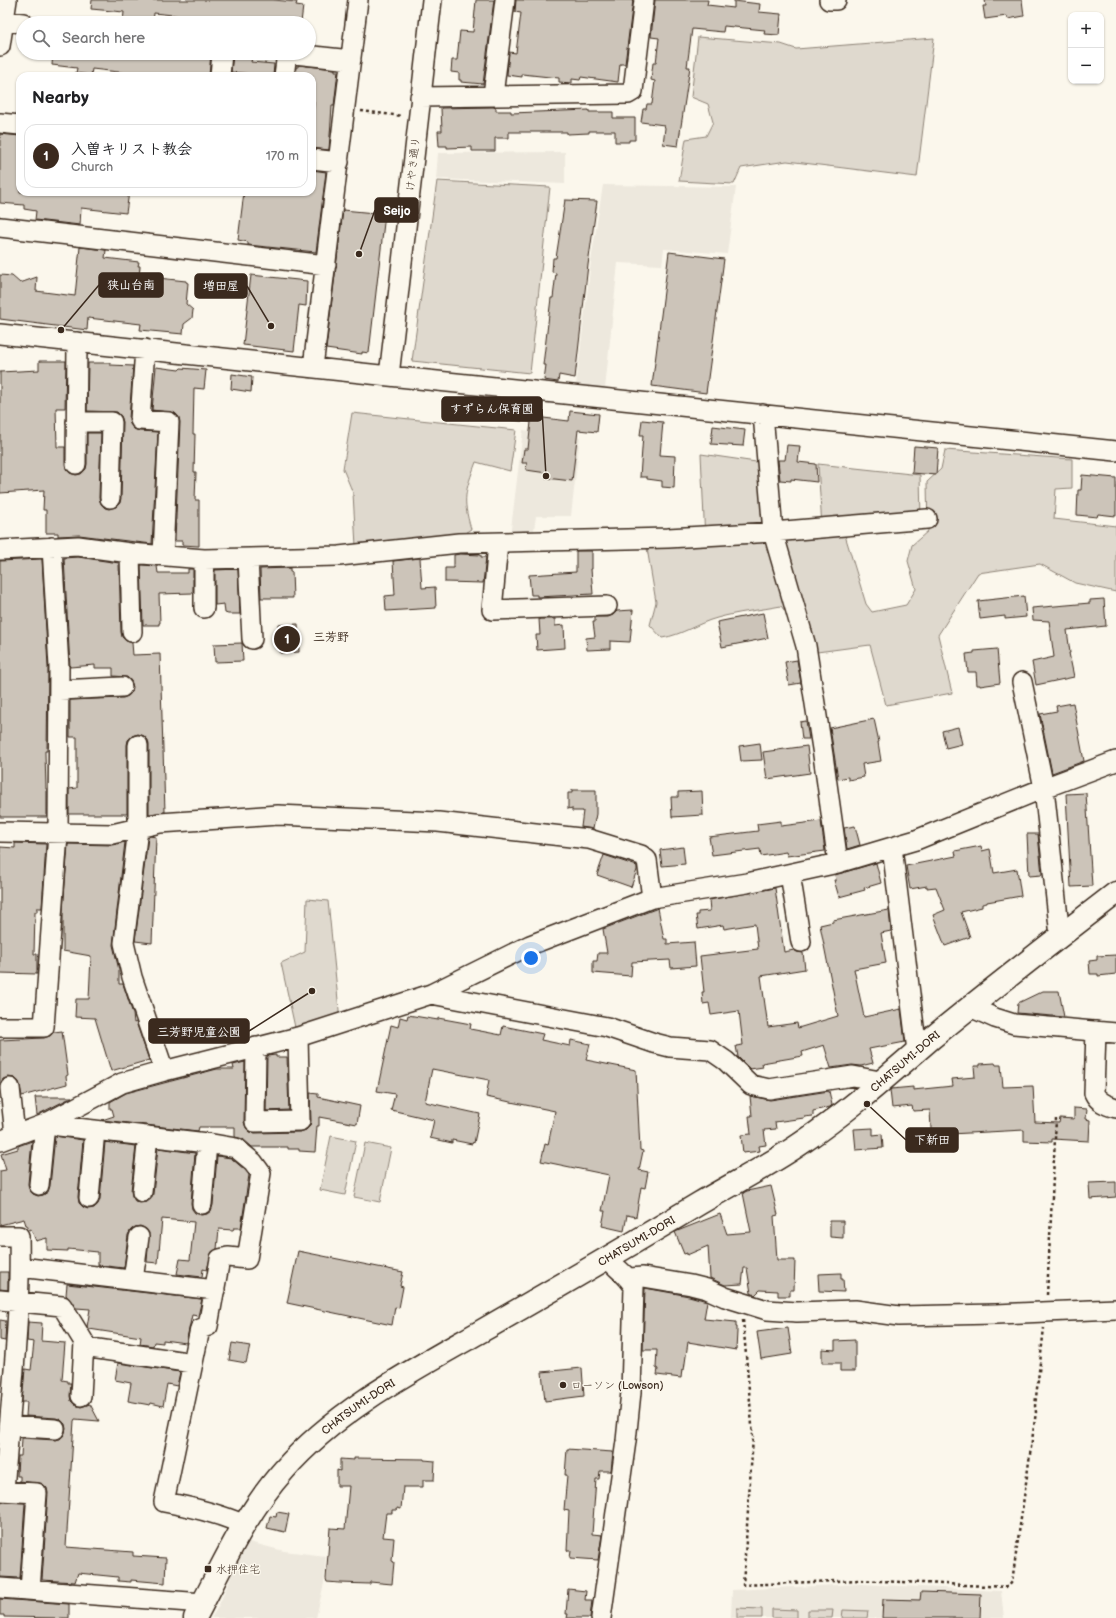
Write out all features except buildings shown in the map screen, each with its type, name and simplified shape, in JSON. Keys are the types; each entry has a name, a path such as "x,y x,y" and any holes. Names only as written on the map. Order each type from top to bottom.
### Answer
{"main road":[{"name":"CHATSUMI-DORI","path":"199,1611 244,1525 261,1497 285,1467 313,1441 347,1413 435,1358 802,1143 1116,892"}],"street":[{"path":"0,46 7,0"},
{"path":"313,367 358,0"},
{"name":"けやき通り","path":"389,376 432,0"},
{"path":"493,96 505,0"},
{"path":"420,97 628,94 633,91 644,0"},
{"path":"829,0 834,0"},
{"path":"4,21 16,22"},
{"path":"316,56 351,60"},
{"path":"220,72 221,60"},
{"path":"284,72 285,60"},
{"path":"0,123 16,125"},
{"path":"316,159 339,162"},
{"path":"0,227 326,265"},
{"path":"0,334 389,376 1116,451"},
{"path":"76,464 77,342"},
{"path":"145,349 140,420 169,422 164,555"},
{"path":"763,414 773,532 806,646 838,863"},
{"path":"76,422 112,422 110,498"},
{"path":"0,550 78,546 130,553 204,559 339,556 459,543 668,538 773,532 927,519"},
{"path":"498,543 492,610 607,606"},
{"path":"0,1027 44,1027 58,834 59,690 52,547"},
{"path":"130,553 132,632"},
{"path":"204,559 204,608"},
{"path":"248,559 252,639"},
{"path":"1022,682 1044,788 1060,936"},
{"path":"59,690 122,687"},
{"path":"138,745 138,829 124,943 132,977 164,1070"},
{"path":"10,1088 8,1138 46,1123 122,1083 164,1070 298,1037 431,994 530,945 652,898 747,883 790,874 838,863 916,840 1044,788 1116,761"},
{"path":"0,832 112,834 160,823 278,815 438,822 589,840 641,855 646,860 652,898"},
{"path":"892,847 917,1051"},
{"path":"790,874 801,942"},
{"path":"431,994 607,1027 670,1047 710,1050 726,1061 751,1085 760,1088 769,1089 853,1076 880,1081"},
{"path":"970,1008 1014,1024 1116,1033"},
{"path":"1096,1031 1094,1093 1097,1099 1116,1108"},
{"path":"256,1047 255,1122 300,1121 298,1037"},
{"path":"46,1123 59,1126 207,1143 236,1148 253,1162 261,1173 247,1259 228,1257 220,1259 208,1326 200,1329 164,1502 200,1509 230,1518 244,1525"},
{"path":"39,1185 46,1123"},
{"path":"89,1198 95,1130"},
{"path":"142,1192 148,1136"},
{"path":"202,1204 207,1143"},
{"path":"0,1236 19,1236 20,1267 9,1301 7,1374 9,1426 2,1491 37,1493 30,1590"},
{"path":"133,1280 139,1237"},
{"path":"601,1618 626,1441 631,1392 634,1287 630,1278 614,1266 608,1258"},
{"path":"20,1267 215,1290"},
{"path":"630,1278 643,1277 691,1285 767,1310 790,1312 855,1310 899,1316 1046,1313 1116,1309"},
{"path":"9,1301 62,1306 84,1342 81,1396"},
{"path":"84,1347 193,1363"},
{"path":"9,1426 55,1429"},
{"path":"0,1588 30,1590 199,1611"}],"path":[{"path":"345,109 418,118"},
{"path":"741,1302 753,1437 743,1585 859,1580 1008,1587 1012,1582 1036,1412 1035,1406 1046,1313 1056,1120"}],"shaded area":[{"path":"698,37 781,44 796,49 934,38 917,177 787,161 741,168 734,184 679,181 686,139 706,136 713,122 708,104 691,97"},
{"path":"565,152 565,184 436,179 438,153"},
{"path":"437,181 550,187 530,373 412,361"},
{"path":"603,185 736,187 727,254 664,249 662,265 618,263 605,389 576,385 591,261"},
{"path":"352,413 516,430 510,471 476,462 466,495 466,510 471,529 460,536 356,546 353,493 343,469"},
{"path":"523,430 580,437 571,516 536,516 533,537 510,537"},
{"path":"945,450 1072,459 1072,488 1056,489 1054,519 1116,526 1116,592 1075,583 1040,564 978,573 938,635 952,693 886,705 870,645 817,652 781,606 717,618 662,638 650,625 656,602 646,542 705,540 701,454 763,463 769,539 844,532 866,604 872,612 906,605 916,589 908,561 912,545 928,531 927,482 941,469"},
{"path":"818,464 920,475 921,519 822,527"},
{"path":"307,899 328,901 340,1020 296,1032 281,963 305,952"},
{"path":"331,1136 356,1141 345,1195 320,1190"},
{"path":"365,1143 391,1148 380,1202 354,1197"},
{"path":"249,1542 284,1551 326,1556 324,1583 316,1618 211,1618 218,1607 237,1563"},
{"path":"860,1584 1001,1591 1004,1618 731,1618 732,1590"},
{"path":"737,1608 762,1609 762,1618 737,1618"},
{"path":"772,1609 797,1610 797,1618 772,1618"},
{"path":"808,1610 833,1610 832,1618 808,1618"},
{"path":"843,1610 868,1611 867,1618 842,1618"}],"place":[{"name":"Seijo","path":"359,254"},
{"name":"増田屋","path":"271,326"},
{"name":"狭山台南","path":"61,330"},
{"name":"すずらん保育園","path":"546,476"},
{"name":"入曽キリスト教会","path":"287,639"},
{"name":"三芳野児童公園","path":"312,991"},
{"name":"下新田","path":"867,1104"},
{"name":"ローソン (Lowson)","path":"563,1385"},
{"name":"水押住宅","path":"208,1569"}],"district":[{"name":"三芳野","path":"331,637"}]}
